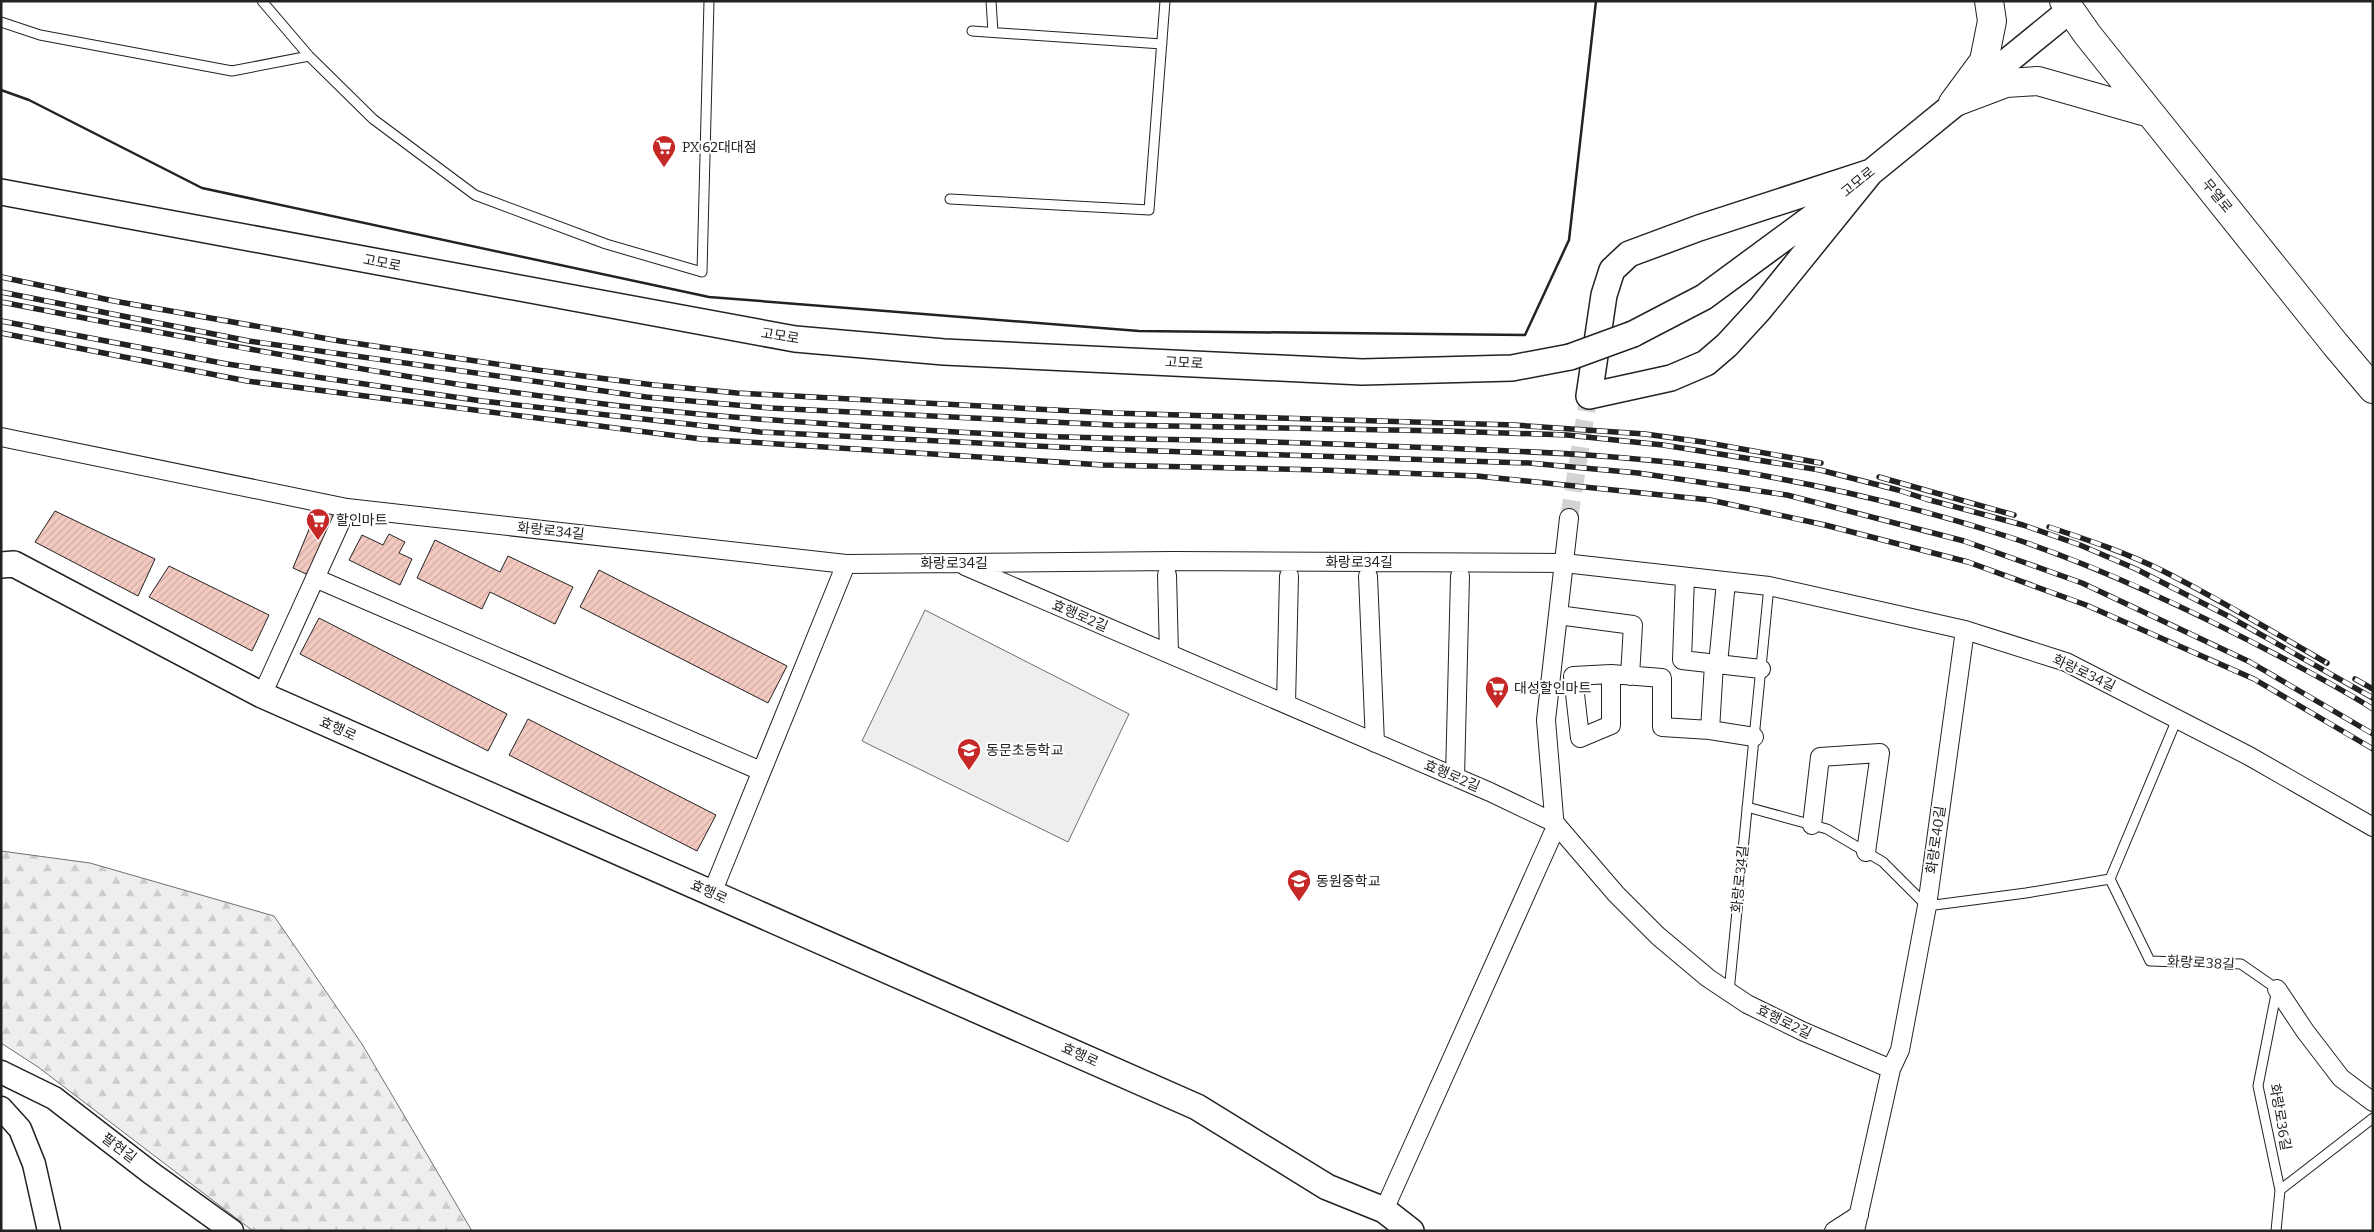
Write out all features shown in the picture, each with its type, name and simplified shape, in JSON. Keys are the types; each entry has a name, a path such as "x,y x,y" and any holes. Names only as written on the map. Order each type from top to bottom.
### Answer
{"main road":[{"path":"1953,103 1984,61 1992,21 1989,1"},
{"name":"고모로","path":"1,192 795,339 944,352 1362,372 1512,368 1570,358 1633,334 1704,297 1803,227 2067,6"},
{"name":"무열로","path":"2067,6 2150,113 2373,388"},
{"path":"1953,103 2006,83 2038,80 2150,113"},
{"path":"1871,172 1760,309 1727,345 1706,363 1671,378 1588,401 1604,295 1612,270 1629,254 1708,225 1871,172"},
{"name":"효행로","path":"1,565 14,564 262,695 1198,1107 1327,1186 1384,1210 1411,1231"}],"street":[{"name":"화랑로34길","path":"1,437 347,508 846,564 1174,560 1564,564 1769,586 1965,630 2066,662 2248,756 2373,827"},
{"path":"262,695 347,508"},
{"path":"1384,1210 1555,829 1546,720 1569,518"},
{"name":"효행로2길","path":"958,563 1375,742 1555,823 1616,894 1658,936 1708,978 1747,1004 1802,1032 1891,1069"},
{"path":"712,893 846,564"},
{"path":"1167,575 1169,654"},
{"path":"1286,704 1289,576"},
{"name":"화랑로34길","path":"1368,576 1375,742"},
{"path":"1454,777 1460,576"},
{"path":"1685,577 1682,660 1761,669"},
{"path":"315,578 761,771"},
{"path":"1710,730 1726,582"},
{"path":"1558,615 1633,625 1630,676"},
{"name":"화랑로40길","path":"1891,1069 1900,1050 1927,906 1965,630"},
{"path":"1611,674 1662,678 1662,727 1710,730 1754,736"},
{"path":"1812,825 1820,757 1880,753 1866,852"},
{"name":"화랑로38길","path":"2277,989 2305,1031 2341,1078 2373,1102"},
{"path":"1834,1231 1857,1223 1891,1069"},
{"name":"팔현길","path":"1,1072 54,1098 151,1173 232,1231"},
{"path":"1,1108 20,1129 34,1164 49,1231"}],"lane":[{"path":"262,1 309,56 373,119 476,195 606,244 702,272 709,1"},
{"path":"991,1 993,32"},
{"path":"950,199 1149,210 1165,1"},
{"path":"1,22 40,35 232,71 309,56"},
{"path":"972,31 1162,44"},
{"name":"화랑로34길","path":"1729,992 1769,586"},
{"path":"1747,807 1827,829 1883,862 1927,906 2026,893 2110,879 2177,719"},
{"name":"화랑로38길","path":"2110,879 2150,961 2240,964 2277,989"},
{"name":"화랑로36길","path":"2276,1231 2280,1190 2258,1086 2277,989"},
{"path":"2280,1190 2373,1118"}],"green space":[{"path":"925,610 1129,714 1068,842 862,741"},
{"path":"1,851 90,863 274,916 362,1044 472,1231 253,1231 38,1067 1,1043"}],"building":[{"name":"할인마트","path":"320,503 344,514 315,578 293,568"},
{"path":"55,511 155,559 138,596 35,542"},
{"path":"389,534 405,542 399,553 412,559 400,585 349,560 362,535 383,545"},
{"path":"435,540 500,572 508,556 573,587 555,624 490,592 482,609 417,578"},
{"path":"169,566 269,615 252,651 149,597"},
{"path":"599,570 787,666 768,703 580,607"},
{"path":"319,618 507,714 488,751 300,654"},
{"path":"528,719 716,815 697,851 509,755"}],"tunnel":[{"path":"1569,518 1587,406"}],"railway":[{"path":"1,277 114,301 340,341 654,385 737,393 1112,413 1514,425 1645,434 1703,442 1821,463"},
{"path":"1,292 249,341 646,397 770,408 1112,425 1567,435 1663,445 1820,470 2023,525 2080,545 2136,569 2228,616 2373,698"},
{"path":"1,302 392,374 490,389 687,413 996,434 1304,443 1572,454 1666,462 1760,475 1823,487 1917,510 1979,527 2078,562 2145,590 2212,622 2313,674 2373,709"},
{"path":"1,321 227,364 482,401 760,432 1097,449 1529,463 1638,473 1787,495 1964,541 2082,583 2250,662 2373,734"},
{"path":"1,333 247,381 701,439 1103,465 1477,476 1710,500 1825,525 1968,562 2086,605 2254,679 2373,749"},
{"path":"1879,477 2014,515"},
{"path":"2049,527 2149,564 2225,604 2327,663"},
{"path":"2355,679 2373,689"}],"wall":[{"path":"1,90 29,100 202,188 709,297 1139,331 1525,335 1569,240 1596,1"}],"place":[{"name":"PX 62대대점","path":"664,168"},
{"name":"할인마트","path":"318,541"},
{"name":"대성할인마트","path":"1497,709"},
{"name":"동문초등학교","path":"969,771"},
{"name":"동원중학교","path":"1299,902"}]}
